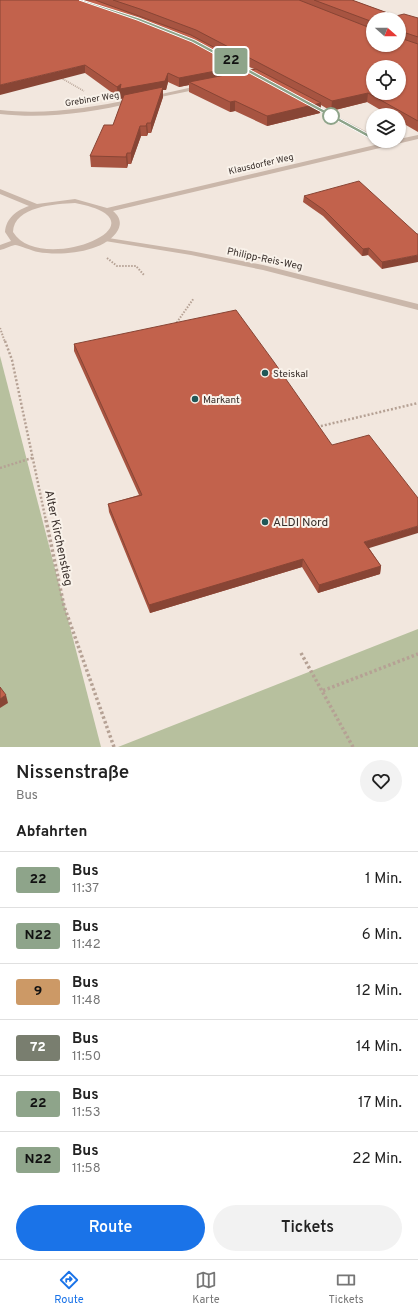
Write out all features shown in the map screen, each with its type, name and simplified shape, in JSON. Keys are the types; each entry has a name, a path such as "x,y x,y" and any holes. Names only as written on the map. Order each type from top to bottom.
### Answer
{"street":[{"name":"Grebiner Weg","path":"0,112 43,114 71,112 212,85"},
{"path":"305,102 366,134"},
{"name":"Klausdorfer Weg","path":"406,139 418,137"},
{"name":"Klausdorfer Weg","path":"108,210 366,147"},
{"path":"0,191 36,206"},
{"path":"75,201 94,204 108,210 114,217 116,224 112,232 105,239 91,246 64,251 36,250 16,242 9,232 11,222 20,213 36,206 55,202 75,201"},
{"name":"Philipp-Reis-Weg","path":"105,239 263,268 418,307"},
{"path":"0,248 16,242"}],"path":[{"path":"56,76 111,105"},
{"path":"91,246 117,266 136,266 144,275"},
{"path":"173,328 194,298"},
{"name":"Alter Kirchenstieg","path":"0,328 12,360 64,606 114,747"},
{"path":"314,428 418,402"},
{"path":"0,468 32,458"},
{"path":"301,653 353,747"},
{"path":"322,691 418,654"}],"green space":[{"path":"0,356 101,747 0,747"},
{"path":"418,629 418,747 118,747"}],"building":[{"path":"0,0 95,0 191,35 247,65 179,78 168,73 165,81 120,89 121,84 117,87 85,65 0,85"},
{"path":"113,0 299,0 366,26 366,52 406,52 406,40 418,44 418,121 406,114 406,108 395,108 380,100 406,100 406,60 366,60 366,93 332,101 196,30"},
{"path":"314,0 352,0 385,12 366,12 366,19"},
{"path":"406,15 418,18 418,37 406,33"},
{"path":"256,69 321,103 267,116 235,101 230,102 189,82"},
{"path":"163,87 151,123 147,123 146,126 140,126 131,153 127,153 126,157 90,156 104,125 113,125 124,95"},
{"path":"359,181 418,234 418,255 382,262 369,248 363,249 324,210 304,196"},
{"path":"236,310 332,445 369,435 418,498 418,526 364,542 381,566 319,585 303,559 149,605 108,504 142,495 74,344"},
{"path":"0,687 6,695 0,699"}],"bus line":[{"name":"22","path":"81,0 138,19 194,41 366,134"}],"place":[{"name":"Steiskal","path":"265,373"},
{"name":"Markant","path":"195,399"},
{"name":"ALDI Nord","path":"265,522"}]}
